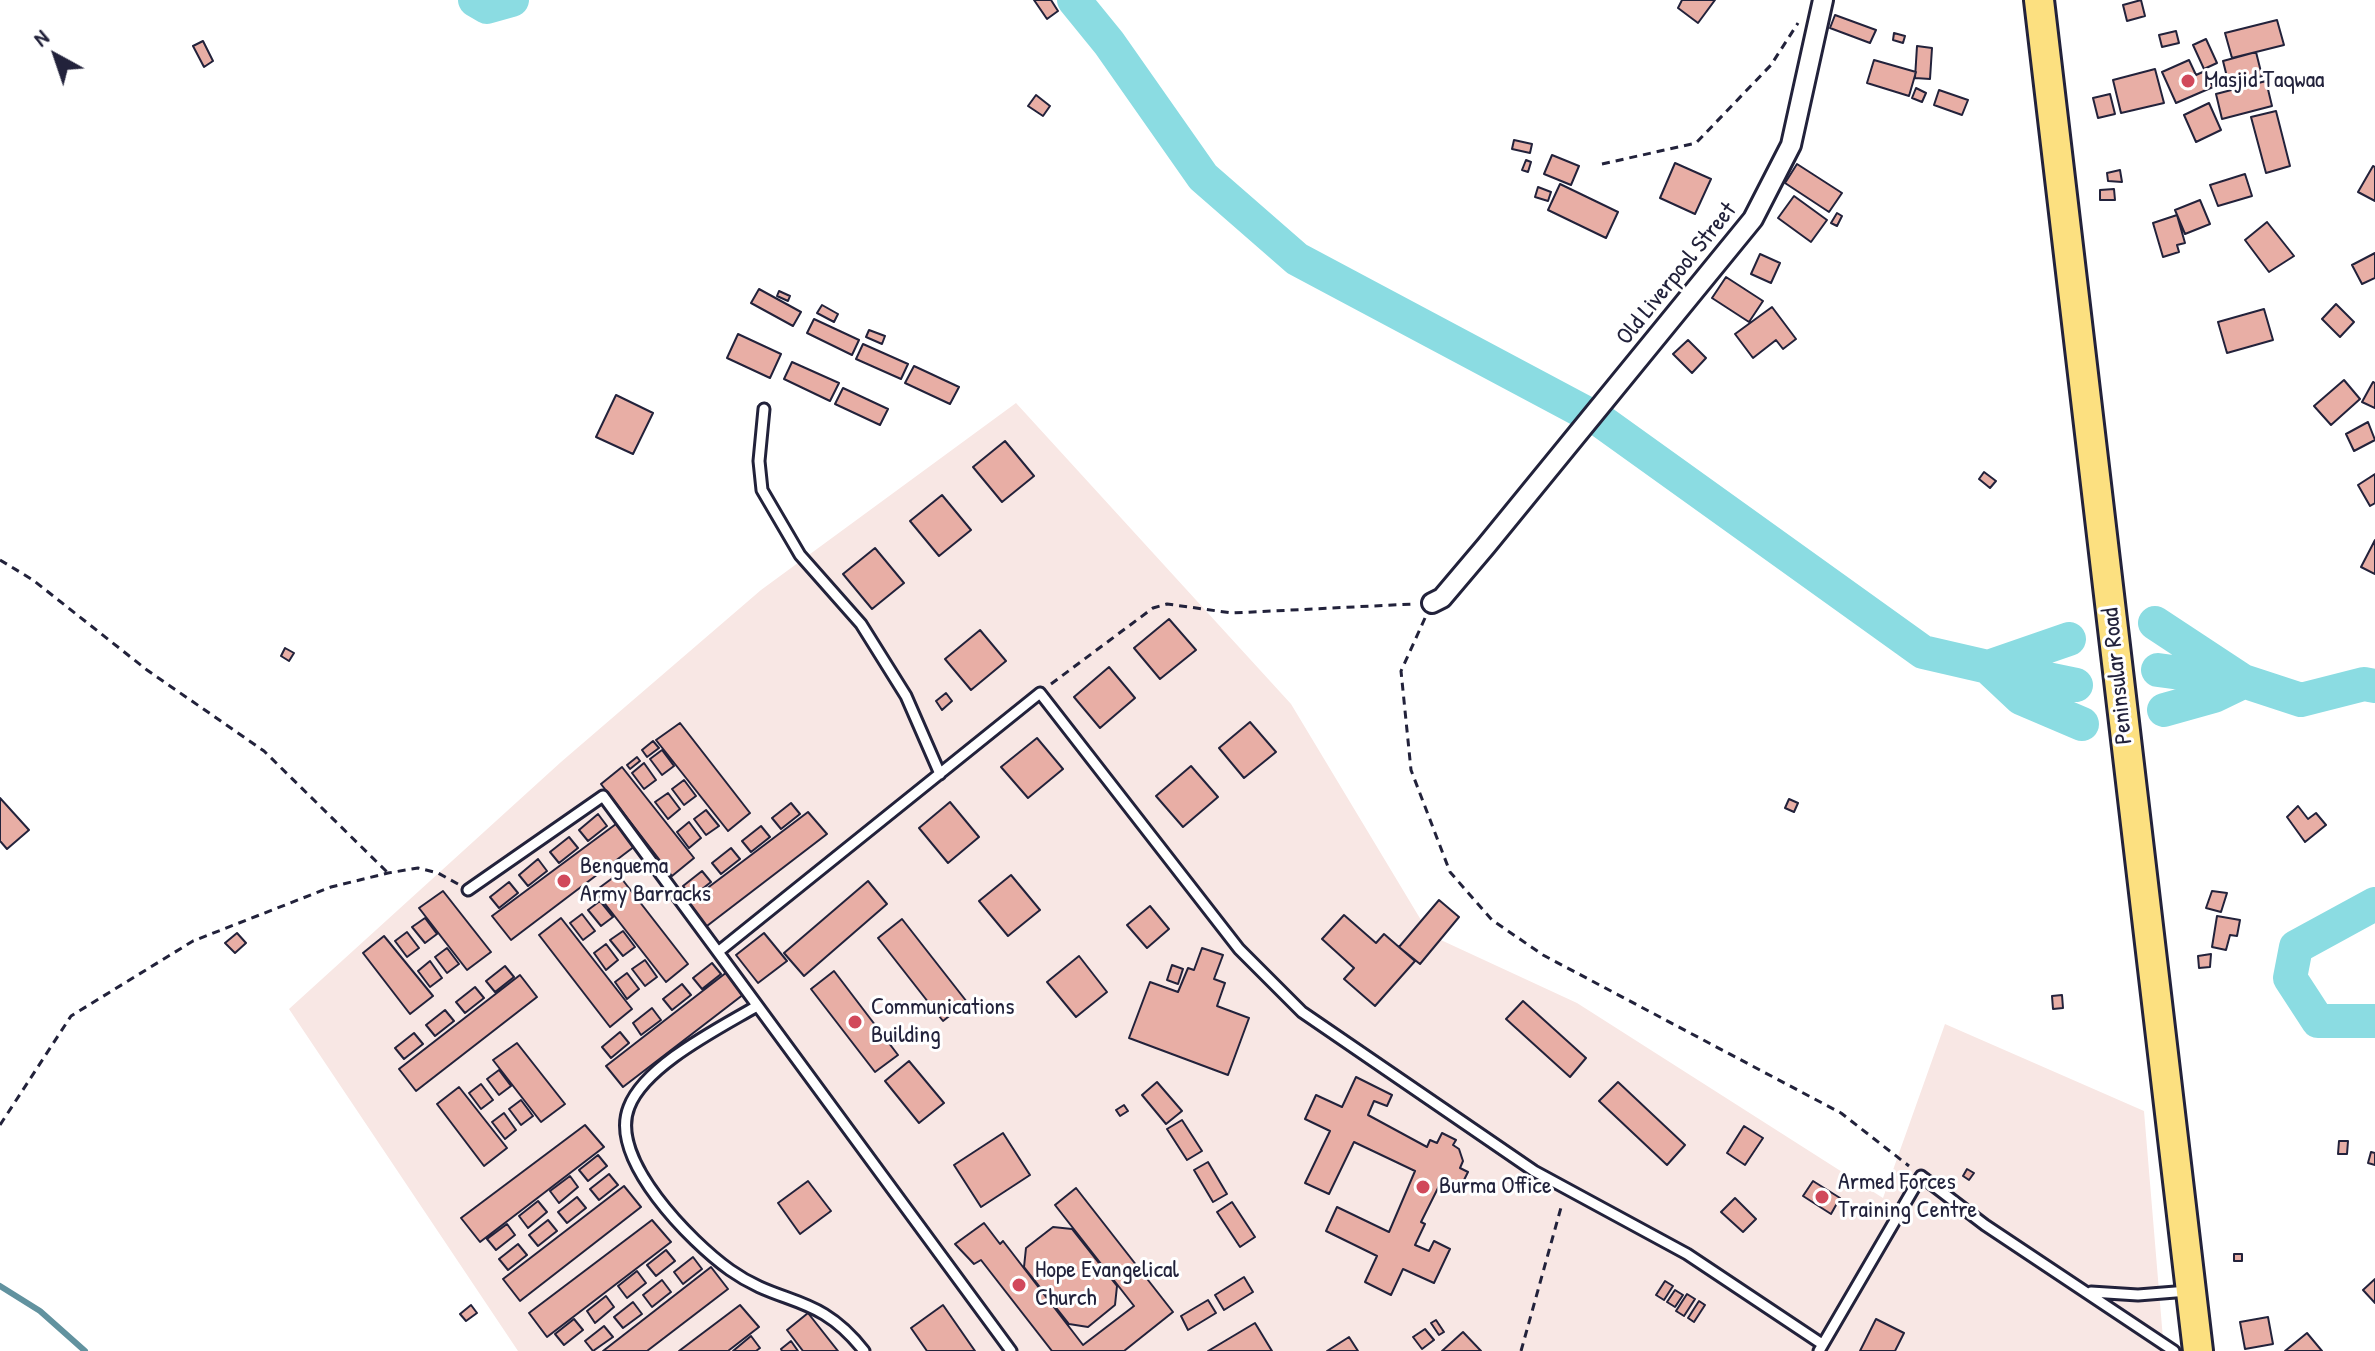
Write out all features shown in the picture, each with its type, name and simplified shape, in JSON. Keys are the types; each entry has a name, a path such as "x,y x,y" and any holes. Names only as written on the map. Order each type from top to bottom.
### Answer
{"main road":[{"name":"Peninsular Road","path":"2039,0 2140,875 2194,1291 2198,1351"}],"street":[{"name":"Old Liverpool Street","path":"1432,603 1442,598 1726,256 1772,185 1791,145 1823,0"}],"lane":[{"path":"764,409 759,461 762,490 800,555 869,636 906,696 940,774"},
{"path":"718,952 1040,693 1239,949 1302,1012 1534,1171 1687,1254 1821,1347 1921,1176 1985,1225 2174,1351"},
{"path":"468,890 603,796 1011,1351"},
{"path":"757,1006 685,1048 654,1075 630,1104 624,1125 632,1154 653,1193 694,1239 731,1271 831,1316 864,1351"},
{"path":"2087,1292 2138,1295 2194,1291"}],"path":[{"path":"1602,164 1696,143 1771,65 1805,13"},
{"path":"0,560 33,580 147,670 264,751 388,873"},
{"path":"1040,693 1153,608 1167,604 1232,613 1432,603 1401,671 1411,770 1450,872 1492,920 1543,955 1841,1113 1921,1176"},
{"path":"0,1125 71,1016 193,941 331,887 388,873 418,868 438,873 468,890"},
{"path":"1521,1351 1566,1188"}],"shaded area":[{"path":"1016,403 1291,704 1430,935 1577,1003 1883,1198 1945,1024 2144,1111 2164,1351 518,1351 289,1009 561,762 761,590"}],"building":[{"path":"1034,0 1051,0 1058,11 1047,19"},
{"path":"1682,0 1715,0 1698,23 1678,8"},
{"path":"2141,0 2145,16 2127,21 2123,5"},
{"path":"1835,15 1876,30 1870,43 1830,28"},
{"path":"2277,20 2284,45 2232,58 2225,33"},
{"path":"2176,31 2179,43 2162,47 2159,35"},
{"path":"1894,33 1905,36 1903,43 1893,40"},
{"path":"2206,39 2217,63 2204,69 2193,45"},
{"path":"203,41 213,61 204,67 193,46"},
{"path":"1917,46 1932,48 1930,79 1915,78"},
{"path":"2256,52 2262,76 2229,85 2223,61"},
{"path":"1874,60 1916,72 1909,96 1867,83"},
{"name":"Masjid Taqwaa","path":"2189,60 2196,75 2205,71 2213,87 2176,103 2162,72"},
{"path":"2155,69 2164,103 2121,113 2113,80"},
{"path":"2266,81 2272,106 2222,119 2216,94"},
{"path":"1916,88 1926,93 1922,102 1912,98"},
{"path":"1939,90 1968,100 1962,115 1934,105"},
{"path":"2110,94 2115,114 2098,118 2093,98"},
{"path":"1036,95 1050,106 1043,116 1028,106"},
{"path":"2209,103 2221,130 2196,142 2184,115"},
{"path":"2276,111 2290,166 2266,173 2251,117"},
{"path":"1514,140 1532,144 1530,153 1512,149"},
{"path":"1552,155 1579,166 1571,185 1544,174"},
{"path":"1526,160 1531,162 1528,172 1522,170"},
{"path":"1675,163 1711,179 1695,214 1660,198"},
{"path":"1797,164 1842,193 1829,212 1785,183"},
{"path":"2375,167 2375,201 2358,192"},
{"path":"2120,170 2122,182 2108,181 2107,173"},
{"path":"2245,174 2252,196 2218,206 2210,185"},
{"path":"1560,184 1618,212 1606,238 1548,210"},
{"path":"1538,187 1551,192 1548,201 1535,197"},
{"path":"2114,189 2115,200 2100,200 2100,190"},
{"path":"1794,196 1827,220 1811,242 1778,218"},
{"path":"2200,200 2210,224 2185,234 2175,210"},
{"path":"1837,213 1842,216 1837,226 1831,223"},
{"path":"2177,215 2185,243 2177,245 2179,252 2163,257 2153,223"},
{"path":"2267,222 2294,256 2269,272 2245,240"},
{"path":"2375,253 2375,278 2362,284 2352,265"},
{"path":"1760,254 1780,263 1771,283 1751,274"},
{"path":"1726,277 1763,301 1749,322 1712,298"},
{"path":"759,289 801,312 793,326 751,303"},
{"path":"779,291 790,296 788,301 777,296"},
{"path":"2336,304 2354,322 2340,337 2322,319"},
{"path":"822,305 838,314 834,322 817,313"},
{"path":"1772,307 1796,339 1783,349 1776,340 1753,358 1735,334"},
{"path":"2264,309 2273,340 2227,353 2218,322"},
{"path":"814,319 859,340 852,355 807,333"},
{"path":"869,330 885,336 882,344 866,337"},
{"path":"738,334 781,354 770,378 727,358"},
{"path":"1688,340 1706,358 1692,373 1673,354"},
{"path":"863,344 908,364 901,379 856,359"},
{"path":"792,362 839,383 830,401 784,379"},
{"path":"914,366 959,387 950,404 905,383"},
{"path":"2344,380 2360,399 2331,425 2314,406"},
{"path":"2375,383 2375,408 2362,402"},
{"path":"843,388 888,409 880,425 835,404"},
{"path":"616,395 653,413 633,454 596,437"},
{"path":"2368,422 2375,440 2354,451 2346,434"},
{"path":"1005,441 1034,476 1002,502 973,467"},
{"path":"1984,472 1996,481 1990,488 1979,479"},
{"path":"2375,474 2375,503 2370,506 2358,485"},
{"path":"942,495 971,530 939,556 910,521"},
{"path":"2375,540 2375,574 2361,567"},
{"path":"875,548 904,583 872,609 843,574"},
{"path":"1169,619 1196,650 1160,679 1134,648"},
{"path":"980,630 1006,661 971,690 945,659"},
{"path":"285,648 294,653 289,661 281,656"},
{"path":"1109,667 1135,698 1100,728 1074,697"},
{"path":"946,693 952,701 942,710 936,701"},
{"path":"1250,722 1276,752 1244,778 1219,748"},
{"path":"680,723 750,813 728,831 656,740"},
{"path":"1037,738 1063,769 1028,798 1001,767"},
{"path":"653,741 659,748 647,757 642,750"},
{"path":"662,750 674,766 662,775 650,759"},
{"path":"637,757 640,761 630,769 627,765"},
{"path":"644,763 656,780 644,789 632,773"},
{"path":"1191,766 1218,797 1183,827 1156,796"},
{"path":"622,767 694,858 672,876 601,784"},
{"path":"684,780 696,796 684,805 672,789"},
{"path":"668,793 680,809 668,819 655,802"},
{"path":"0,798 29,830 7,849 0,841"},
{"path":"1789,799 1798,803 1794,812 1785,808"},
{"path":"950,802 979,837 948,863 919,828"},
{"path":"791,803 800,814 781,829 772,818"},
{"path":"2298,806 2308,819 2316,813 2326,825 2305,842 2287,817"},
{"path":"706,810 719,826 706,835 694,819"},
{"path":"808,812 827,834 703,929 685,905"},
{"path":"598,814 607,826 588,841 579,830"},
{"path":"689,822 701,838 689,848 677,832"},
{"name":"Benguema Army Barracks","path":"616,824 635,846 511,940 492,916"},
{"path":"761,826 770,837 751,852 742,841"},
{"path":"569,837 578,848 559,863 550,852"},
{"path":"731,848 740,859 721,874 712,863"},
{"path":"538,859 547,871 528,886 519,875"},
{"path":"702,871 711,882 692,897 683,886"},
{"name":"Benguema Army Barracks","path":"618,874 688,964 666,982 595,891"},
{"path":"1011,875 1040,910 1008,936 979,901"},
{"path":"868,881 887,904 804,976 784,953"},
{"path":"509,882 518,893 499,908 490,897"},
{"path":"443,891 491,952 467,970 419,908"},
{"path":"2212,891 2227,893 2221,912 2206,908"},
{"path":"1439,900 1459,917 1420,964 1399,947"},
{"name":"Benguema Army Barracks","path":"600,901 613,917 601,926 588,910"},
{"path":"1150,906 1169,929 1147,948 1127,925"},
{"name":"Benguema Army Barracks","path":"582,914 595,931 583,940 570,923"},
{"path":"1344,915 1376,943 1384,934 1415,961 1375,1006 1344,979 1354,968 1322,939"},
{"path":"2217,916 2240,920 2237,936 2230,935 2226,950 2212,947"},
{"path":"425,918 437,934 425,943 412,927"},
{"name":"Benguema Army Barracks","path":"561,918 632,1009 610,1027 539,935"},
{"path":"902,919 967,1002 943,1021 878,938"},
{"name":"Benguema Army Barracks","path":"623,931 635,947 623,956 610,940"},
{"path":"407,932 419,948 407,957 395,941"},
{"path":"237,933 246,943 235,953 225,943"},
{"path":"764,933 787,961 758,983 736,955"},
{"path":"384,936 433,996 410,1014 363,953"},
{"name":"Benguema Army Barracks","path":"606,944 618,960 606,970 594,953"},
{"path":"447,948 459,964 447,973 435,957"},
{"path":"1202,948 1223,955 1214,979 1225,983 1217,1006 1249,1018 1228,1075 1129,1038 1150,982 1178,992 1188,968 1194,970"},
{"path":"2211,954 2210,967 2199,968 2198,956"},
{"path":"1079,956 1107,992 1076,1017 1047,982"},
{"name":"Benguema Army Barracks","path":"645,960 657,977 645,986 632,969"},
{"path":"430,961 442,978 430,987 418,971"},
{"name":"Benguema Army Barracks","path":"712,963 721,974 702,989 693,978"},
{"path":"1172,965 1183,969 1178,984 1167,980"},
{"path":"505,966 514,977 495,992 486,981"},
{"name":"Communications Building","path":"834,971 898,1055 875,1072 811,989"},
{"name":"Benguema Army Barracks","path":"727,972 744,994 623,1087 606,1066"},
{"name":"Benguema Army Barracks","path":"627,973 639,989 627,999 615,982"},
{"path":"520,975 537,997 416,1091 399,1069"},
{"path":"682,984 691,995 672,1010 663,999"},
{"path":"475,987 484,998 465,1013 456,1002"},
{"path":"2062,995 2063,1008 2053,1009 2052,996"},
{"path":"1523,1001 1586,1058 1570,1077 1506,1019"},
{"path":"652,1008 661,1020 641,1035 633,1023"},
{"path":"445,1010 454,1021 435,1036 426,1025"},
{"path":"620,1032 629,1043 611,1058 602,1047"},
{"path":"414,1033 423,1044 404,1059 395,1048"},
{"path":"517,1043 565,1104 541,1122 493,1060"},
{"path":"909,1061 944,1103 919,1123 885,1081"},
{"path":"499,1070 511,1086 499,1095 487,1079"},
{"name":"Burma Office","path":"1356,1077 1392,1095 1387,1106 1374,1101 1368,1115 1427,1147 1430,1140 1437,1143 1442,1133 1456,1140 1453,1145 1459,1149 1463,1161 1460,1168 1468,1172 1461,1186 1453,1182 1449,1191 1439,1186 1421,1222 1425,1224 1415,1245 1429,1251 1434,1241 1450,1249 1434,1283 1403,1269 1391,1295 1365,1282 1377,1256 1326,1231 1337,1207 1389,1232 1415,1171 1354,1142 1329,1194 1305,1183 1330,1131 1305,1119 1316,1095 1342,1107"},
{"path":"1157,1082 1182,1111 1166,1124 1142,1095"},
{"path":"1618,1082 1685,1145 1667,1165 1599,1101"},
{"path":"481,1084 493,1100 481,1109 469,1093"},
{"path":"459,1087 507,1148 484,1166 437,1104"},
{"path":"521,1100 533,1116 521,1125 509,1109"},
{"path":"1124,1105 1128,1111 1120,1116 1116,1110"},
{"path":"504,1113 516,1130 505,1139 492,1122"},
{"path":"1182,1120 1202,1151 1187,1160 1167,1129"},
{"path":"585,1125 604,1147 480,1242 461,1218"},
{"path":"1744,1126 1763,1138 1745,1165 1727,1153"},
{"path":"1003,1133 1030,1175 981,1207 954,1165"},
{"path":"2339,1141 2348,1141 2347,1154 2338,1154"},
{"path":"2371,1152 2375,1153 2375,1165 2368,1163"},
{"path":"598,1155 607,1166 588,1181 579,1170"},
{"path":"1208,1162 1227,1194 1213,1202 1194,1170"},
{"path":"1967,1169 1974,1173 1969,1180 1963,1176"},
{"path":"609,1174 618,1185 599,1200 590,1189"},
{"path":"570,1176 578,1187 559,1203 550,1191"},
{"path":"808,1181 831,1211 800,1234 778,1203"},
{"name":"Armed Forces Training Centre","path":"1813,1181 1840,1198 1831,1214 1803,1196"},
{"path":"624,1186 641,1207 520,1301 503,1279"},
{"name":"Hope Evangelical Church","path":"1076,1188 1173,1312 1124,1351 1052,1351 981,1260 974,1264 955,1244 984,1223 1000,1244 1003,1241 1083,1345 1134,1306 1055,1205"},
{"path":"577,1197 586,1208 567,1223 558,1212"},
{"path":"1735,1198 1756,1219 1743,1232 1721,1212"},
{"path":"538,1201 547,1212 528,1228 519,1216"},
{"path":"1232,1202 1255,1237 1240,1247 1217,1212"},
{"path":"548,1220 557,1231 538,1246 529,1235"},
{"path":"652,1220 671,1242 547,1337 529,1313"},
{"path":"507,1224 515,1235 496,1250 487,1239"},
{"name":"Hope Evangelical Church","path":"1053,1227 1072,1229 1117,1286 1115,1305 1088,1327 1069,1324 1024,1267 1026,1248"},
{"path":"518,1244 527,1255 508,1270 499,1259"},
{"path":"666,1250 675,1261 656,1276 647,1265"},
{"path":"2234,1254 2242,1254 2242,1261 2234,1261"},
{"path":"693,1257 702,1269 683,1284 674,1272"},
{"path":"711,1267 728,1289 647,1351 603,1351"},
{"path":"637,1271 646,1283 627,1298 618,1286"},
{"path":"1244,1277 1253,1292 1224,1310 1215,1295"},
{"path":"2375,1279 2375,1303 2363,1290"},
{"path":"662,1280 671,1292 652,1307 643,1295"},
{"path":"1665,1281 1673,1286 1664,1300 1656,1295"},
{"path":"1675,1290 1683,1295 1675,1307 1667,1302"},
{"path":"1687,1294 1695,1299 1684,1316 1676,1311"},
{"path":"606,1296 614,1307 595,1323 587,1311"},
{"path":"1208,1300 1216,1313 1188,1330 1181,1316"},
{"path":"1699,1301 1705,1305 1694,1322 1688,1318"},
{"path":"633,1302 642,1314 623,1328 614,1317"},
{"path":"471,1305 477,1313 466,1321 460,1314"},
{"path":"740,1305 759,1327 728,1351 679,1351"},
{"path":"943,1305 975,1351 927,1351 911,1328"},
{"path":"808,1313 838,1351 803,1351 787,1330"},
{"path":"2268,1317 2273,1344 2245,1349 2240,1322"},
{"path":"574,1319 583,1330 564,1345 555,1334"},
{"path":"1876,1319 1904,1333 1895,1351 1860,1351"},
{"path":"1436,1320 1444,1332 1439,1335 1431,1323"},
{"path":"1255,1323 1272,1351 1208,1351"},
{"path":"604,1326 613,1337 593,1351 585,1341"},
{"path":"1425,1329 1434,1340 1422,1349 1413,1337"},
{"path":"1463,1332 1481,1351 1442,1351"},
{"path":"2307,1333 2322,1351 2285,1351"},
{"path":"751,1336 760,1348 756,1351 733,1351"},
{"path":"1349,1337 1358,1351 1327,1351"},
{"path":"791,1341 798,1351 782,1351 781,1349"}],"waterway":[{"path":"475,0 487,7 512,0"},
{"path":"1074,0 1109,43 1203,177 1297,259 1601,421 1923,652 1988,667 2069,639"},
{"path":"2155,623 2243,681 2301,700 2364,684 2375,686"},
{"path":"1988,667 2021,698 2082,724"},
{"path":"1989,667 2076,685"},
{"path":"2158,670 2233,680"},
{"path":"2164,710 2214,696 2243,682"},
{"path":"2375,904 2296,947 2290,978 2318,1021 2375,1021"},
{"path":"0,1286 40,1311 85,1351"}],"place":[{"name":"Masjid Taqwaa","path":"2188,81"},
{"name":"Benguema Army Barracks","path":"564,881"},
{"name":"Communications Building","path":"855,1022"},
{"name":"Burma Office","path":"1423,1187"},
{"name":"Armed Forces Training Centre","path":"1822,1197"},
{"name":"Hope Evangelical Church","path":"1019,1285"}]}
